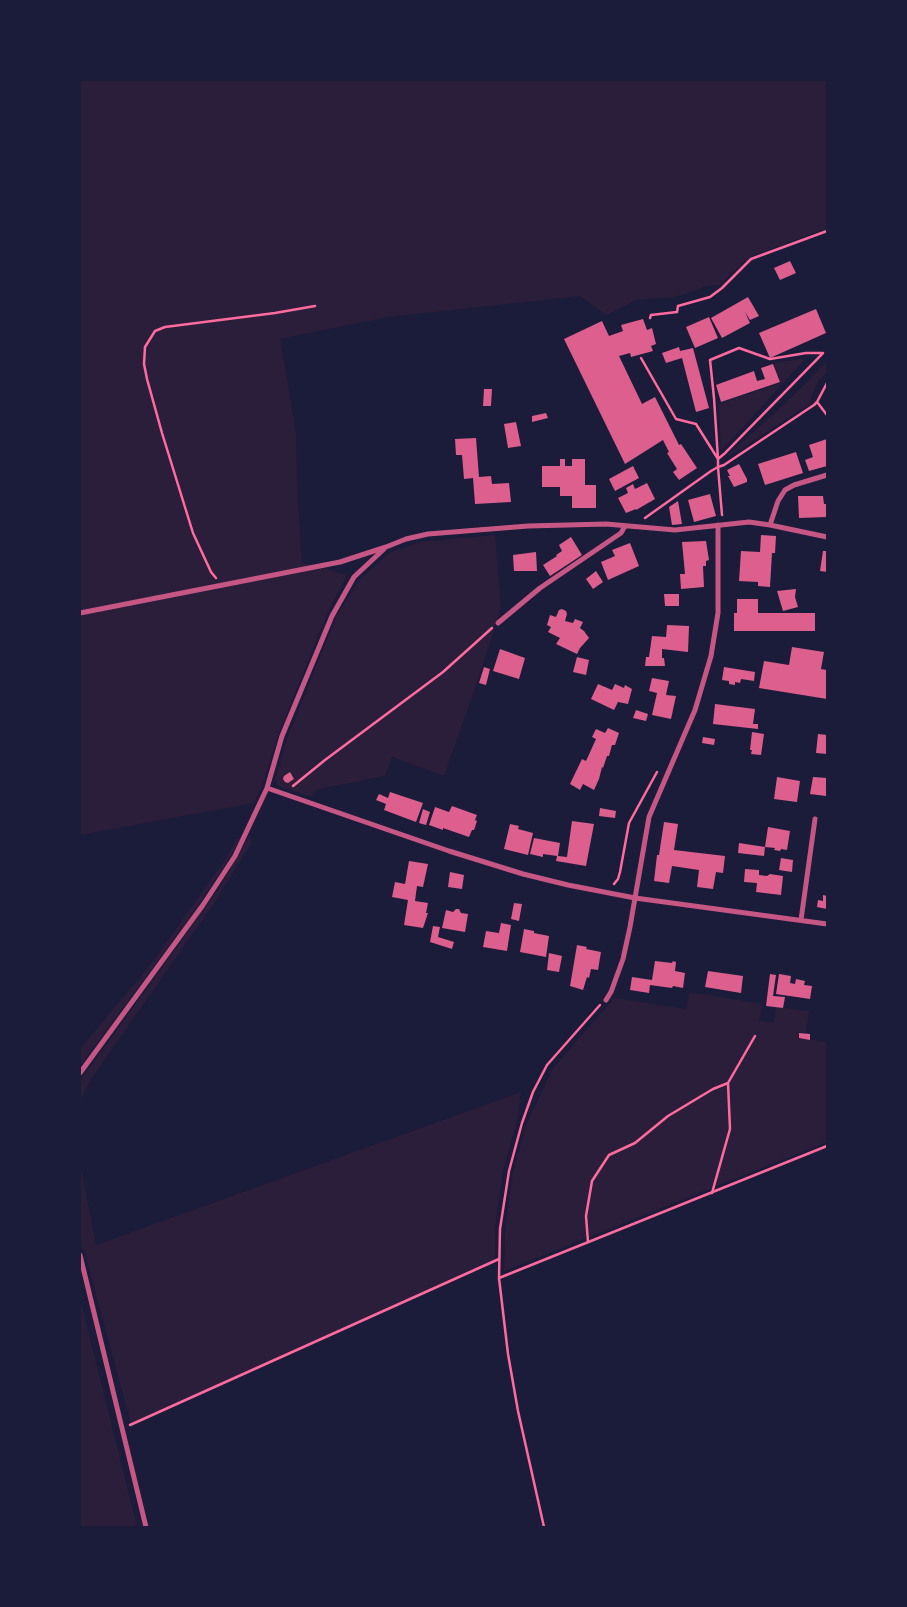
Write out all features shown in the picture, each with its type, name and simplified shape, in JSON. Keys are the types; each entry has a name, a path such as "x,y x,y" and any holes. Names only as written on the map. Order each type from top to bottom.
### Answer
{"street":[{"path":"770,525 778,501 785,490 794,485 827,475"},
{"path":"80,612 340,562 406,539 428,534 528,526 606,524 675,530 749,522 827,537"},
{"path":"606,1000 611,992 623,959 649,816 696,710 712,656 718,613 718,525"},
{"path":"498,623 540,588 621,533 625,526"},
{"path":"80,1073 203,905 244,838 268,788 282,736 332,616 354,577 386,547"},
{"path":"268,788 442,849 523,874 568,885 635,898 827,924"},
{"path":"801,920 815,819"},
{"path":"80,1255 146,1527"}],"path":[{"path":"650,318 651,315 677,312 678,306 710,297 722,288 751,259 827,231"},
{"path":"220,586 211,572 193,532 162,432 144,364 145,347 155,331 176,325 275,314 315,306"},
{"path":"724,524 710,360 739,348 770,359 806,353 827,352"},
{"path":"718,459 823,353"},
{"path":"641,358 676,419 696,424 718,459"},
{"path":"625,526 641,521 671,498 816,403 827,383"},
{"path":"816,403 827,415"},
{"path":"284,794 333,754 444,672 498,623"},
{"path":"608,884 614,884 618,879 629,823 660,766"},
{"path":"544,1527 518,1410 508,1354 500,1278 500,1230 509,1171 532,1092 547,1066 591,1014 606,1000"},
{"path":"712,1193 730,1130 728,1083 755,1036"},
{"path":"588,1242 586,1216 592,1181 609,1155 635,1143 668,1116 713,1089 728,1083"},
{"path":"500,1278 827,1146"},
{"path":"122,1429 500,1259"}],"shaded area":[{"path":"80,80 827,80 827,228 749,257 719,285 705,286 675,297 637,300 606,315 580,296 388,317 280,339 296,432 297,488 302,562 347,575 327,614 278,735 262,786 254,803 80,835"},
{"path":"806,358 721,451 719,404 781,383 774,363"},
{"path":"827,361 827,372 818,382 810,404 728,455 792,397"},
{"path":"495,535 501,608 444,776 392,757 385,776 315,790 312,797 278,786 275,780 287,739 336,617 359,580 389,553 420,542"},
{"path":"249,836 252,842 217,899 91,1079 80,1101 80,1081 220,887"},
{"path":"237,838 240,839 225,865 190,917 80,1066 80,1049 151,964 223,863"},
{"path":"689,992 762,1004 759,1021 774,1023 776,1007 809,1011 806,1033 799,1032 798,1038 827,1042 827,1142 504,1271 505,1230 513,1172 526,1125 554,1067 614,998 686,1009"},
{"path":"521,1092 517,1121 503,1171 495,1228 495,1260 131,1424 80,1240 80,1162 96,1245"},
{"path":"81,1302 137,1527 80,1527"}],"building":[{"path":"790,261 796,273 780,280 774,268"},
{"path":"748,297 759,316 750,320 745,312 750,323 722,338 711,318"},
{"path":"816,309 826,333 770,358 759,333"},
{"path":"709,317 718,338 695,348 686,327"},
{"path":"643,319 647,330 652,328 656,344 651,346 653,351 631,357 630,353 619,356 642,404 655,397 679,445 681,444 697,468 679,480 673,472 677,469 667,453 669,452 663,440 625,464 564,339 602,321 609,336 623,331 621,325"},
{"path":"679,347 680,351 693,348 709,408 696,412 682,358 666,363 662,353"},
{"path":"773,364 780,382 721,402 716,385 754,371 757,381 765,379 761,368"},
{"path":"484,389 492,389 491,406 483,406"},
{"path":"546,413 548,418 532,422 532,416"},
{"path":"516,422 521,446 508,448 504,424"},
{"path":"476,438 479,477 491,476 492,484 509,483 511,502 475,504 473,478 464,479 462,455 456,455 455,439"},
{"path":"827,439 827,466 809,471 805,460 813,457 809,445"},
{"path":"796,452 803,473 765,485 758,464"},
{"path":"560,459 565,459 565,466 572,466 572,459 585,459 585,485 596,485 596,508 572,508 572,496 560,496 560,487 542,487 542,466 560,466"},
{"path":"739,464 747,482 734,487 727,470"},
{"path":"633,466 639,478 615,491 609,479"},
{"path":"647,483 655,499 636,510 626,513 618,498 628,493 626,488 633,484 635,489"},
{"path":"710,494 716,516 694,522 688,500"},
{"path":"798,496 823,496 824,504 827,504 827,517 799,518"},
{"path":"678,501 682,524 672,525 669,507"},
{"path":"761,535 776,536 775,553 772,553 770,587 758,586 758,582 739,581 741,551 760,552"},
{"path":"571,537 582,555 550,576 543,565 562,551 559,545"},
{"path":"706,541 709,560 706,561 706,566 703,566 704,587 681,589 680,574 685,574 682,542"},
{"path":"630,543 639,566 608,580 601,562 615,556 612,550"},
{"path":"823,551 827,551 827,572 820,571"},
{"path":"536,552 537,571 514,571 513,555"},
{"path":"596,571 603,582 593,589 586,579"},
{"path":"796,589 795,597 798,607 783,611 777,591"},
{"path":"664,594 679,594 679,606 665,606"},
{"path":"737,599 758,599 758,613 815,613 815,631 734,631 734,613 737,613"},
{"path":"562,609 567,614 565,621 573,623 575,619 583,622 580,628 589,638 577,654 556,644 560,638 548,632 551,627 547,625 550,615 556,617 559,610"},
{"path":"667,625 689,626 688,652 662,649 662,658 664,658 665,666 645,666 646,657 649,657 652,636 666,637"},
{"path":"792,647 824,652 821,669 827,670 827,699 759,688 764,661 789,665"},
{"path":"500,649 525,658 519,679 493,671"},
{"path":"577,657 589,660 586,675 573,672"},
{"path":"484,667 490,669 486,685 479,683"},
{"path":"724,667 755,672 754,681 741,679 740,683 735,682 735,685 729,684 729,681 722,680"},
{"path":"652,678 669,681 666,695 676,696 671,719 652,715 657,693 649,691"},
{"path":"598,684 612,690 615,684 624,688 625,685 632,689 628,704 618,702 614,710 591,699"},
{"path":"715,704 755,709 753,724 758,724 758,729 713,724"},
{"path":"636,710 648,714 646,721 633,718"},
{"path":"608,728 619,733 615,745 612,745 594,790 583,784 580,790 570,784 582,759 586,761 596,739 592,737 596,729 605,733"},
{"path":"752,732 764,734 761,755 751,754"},
{"path":"818,734 827,735 827,754 816,753"},
{"path":"703,737 715,739 714,745 702,743"},
{"path":"290,772 294,779 288,783 285,782 284,776"},
{"path":"777,777 800,781 797,802 774,799"},
{"path":"813,777 827,778 826,796 810,794"},
{"path":"390,792 423,803 416,822 384,810 386,804 376,800 379,794 388,798"},
{"path":"452,806 477,815 474,830 472,830 469,837 429,825 435,807 449,812"},
{"path":"600,808 616,811 615,818 599,816"},
{"path":"423,809 430,812 426,825 419,823"},
{"path":"572,821 594,824 586,866 556,861 557,856 543,854 543,857 530,854 534,838 560,843 558,856 567,857"},
{"path":"664,822 678,824 674,850 725,856 723,873 716,872 713,889 697,887 699,870 672,866 669,883 654,881"},
{"path":"510,824 519,826 518,829 533,833 528,855 504,849"},
{"path":"768,827 790,831 787,850 781,849 780,851 774,850 775,848 765,847"},
{"path":"739,843 765,847 764,856 738,853"},
{"path":"781,858 793,860 792,872 779,870"},
{"path":"409,861 428,864 423,887 417,886 415,901 428,903 426,913 428,913 423,928 404,925 408,900 392,897 395,882 405,884"},
{"path":"745,869 759,870 759,875 783,876 781,895 756,892 757,883 744,882"},
{"path":"450,872 464,875 462,889 448,887"},
{"path":"823,895 827,896 827,909 817,907 818,900 823,901"},
{"path":"514,903 522,904 519,921 511,919"},
{"path":"459,909 461,913 468,914 465,932 442,928 446,910 453,912"},
{"path":"501,923 511,925 507,951 483,947 486,931 499,933"},
{"path":"433,926 440,927 438,937 454,942 452,949 430,942"},
{"path":"524,929 549,936 546,957 520,952"},
{"path":"577,945 601,952 598,970 591,969 583,990 570,986"},
{"path":"549,953 562,956 559,972 547,970"},
{"path":"655,961 676,962 675,971 685,973 683,988 650,985 649,993 630,990 632,977 652,980"},
{"path":"708,971 743,976 741,993 705,987"},
{"path":"770,974 776,975 773,996 785,997 783,1008 766,1006"},
{"path":"779,974 791,976 790,983 795,984 796,979 805,981 804,985 812,986 810,999 776,994"},
{"path":"799,1033 810,1034 810,1040 799,1038"}]}
